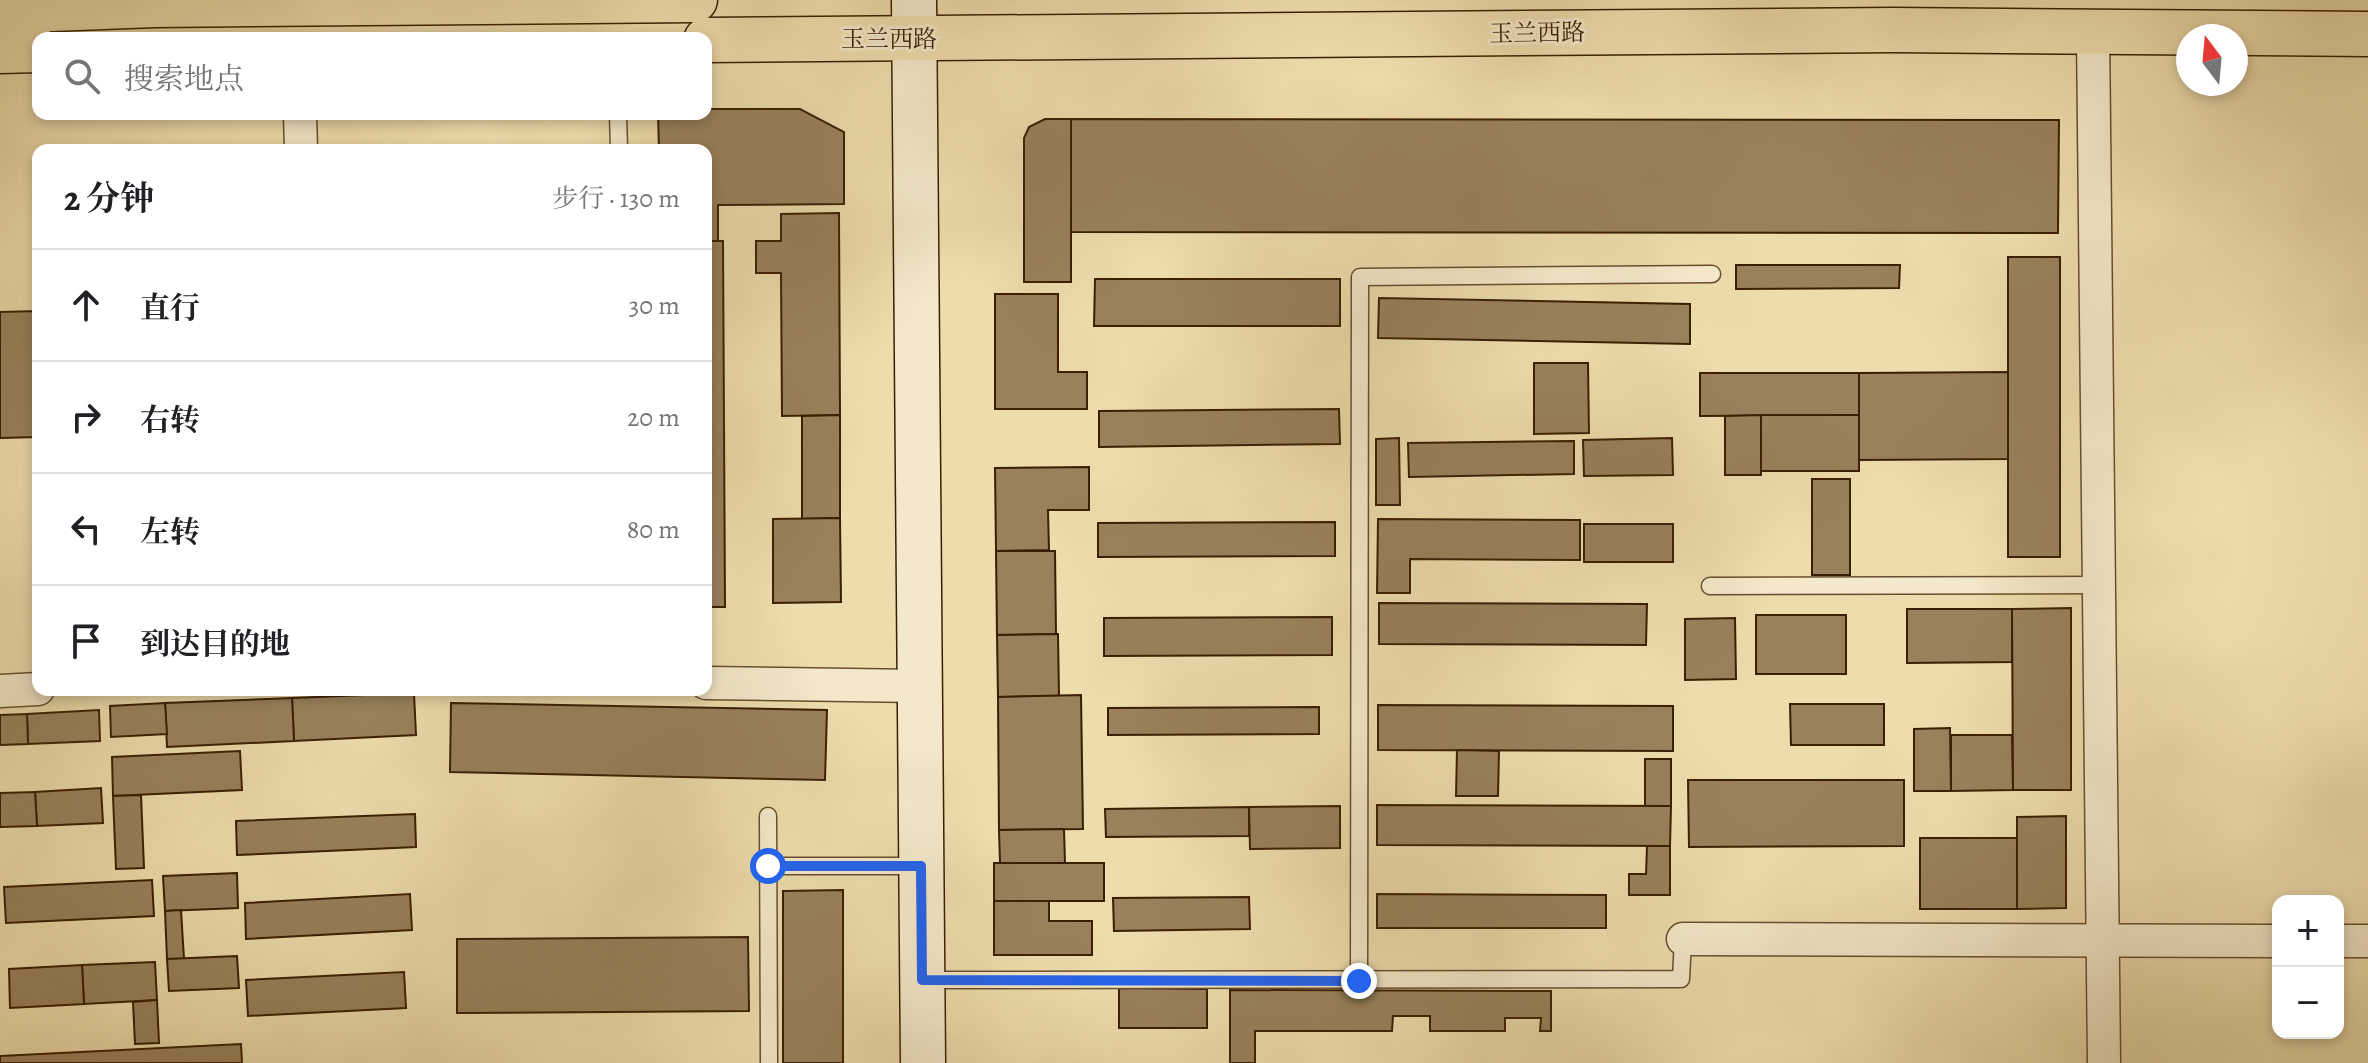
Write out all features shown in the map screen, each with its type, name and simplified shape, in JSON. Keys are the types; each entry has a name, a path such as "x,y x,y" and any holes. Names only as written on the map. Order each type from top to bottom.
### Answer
{"highway":[{"path":"0,11 155,5 695,0"},
{"name":"玉兰西路","path":"712,39 914,19 2368,34"},
{"path":"0,51 32,50"}],"street":[{"path":"914,19 923,1063"},
{"path":"2093,32 2104,1063"},
{"path":"300,120 301,144"},
{"path":"712,683 919,686"},
{"path":"0,691 32,689"},
{"path":"1683,939 2272,941"},
{"path":"2344,941 2368,941"}],"lane":[{"path":"618,120 619,144"},
{"path":"1359,981 1360,277 1712,274"},
{"path":"1710,586 2099,585"},
{"path":"768,816 769,1063"},
{"path":"768,866 921,866"},
{"path":"922,980 1681,979 1683,939"}],"building":[{"path":"712,109 800,109 844,132 844,204 718,205 718,241 712,241 712,144 659,144 658,120 712,120"},
{"path":"1045,119 1071,119 1071,282 1024,282 1024,138 1029,127"},
{"path":"1071,119 2059,120 2058,233 1071,232"},
{"path":"839,213 840,415 782,416 781,273 756,273 756,241 781,241 781,214"},
{"path":"712,241 723,241 725,607 712,607"},
{"path":"2008,257 2060,257 2060,557 2008,557"},
{"path":"1736,265 1900,265 1899,288 1736,289"},
{"path":"1095,279 1340,279 1340,326 1094,326"},
{"path":"995,294 1058,294 1058,372 1087,372 1087,409 995,409"},
{"path":"1379,298 1690,304 1690,344 1378,338"},
{"path":"32,311 32,437 0,438 0,312"},
{"path":"1534,363 1588,363 1589,433 1534,434"},
{"path":"2008,372 2008,459 1859,460 1859,373"},
{"path":"1700,373 1859,373 1859,415 1700,416"},
{"path":"1339,409 1340,444 1099,447 1099,411"},
{"path":"840,415 840,518 802,519 802,416"},
{"path":"1761,415 1761,475 1725,475 1725,416"},
{"path":"1761,415 1859,415 1859,471 1761,471"},
{"path":"1399,438 1400,505 1376,505 1376,439"},
{"path":"1672,438 1673,475 1584,476 1583,440"},
{"path":"1574,441 1574,474 1409,477 1408,443"},
{"path":"1089,467 1089,510 1048,510 1049,550 996,551 995,468"},
{"path":"1812,479 1850,479 1850,575 1812,575"},
{"path":"840,518 841,602 773,603 773,519"},
{"path":"1378,519 1580,520 1580,560 1410,559 1410,593 1377,593"},
{"path":"1335,522 1335,556 1098,557 1098,523"},
{"path":"1584,524 1673,524 1673,562 1584,562"},
{"path":"996,551 1055,551 1056,634 997,635"},
{"path":"1379,603 1647,604 1646,645 1379,644"},
{"path":"2071,608 2071,790 2013,790 2012,609"},
{"path":"1907,609 2012,609 2012,662 1907,663"},
{"path":"1756,615 1846,615 1846,674 1756,674"},
{"path":"1332,617 1332,655 1104,656 1104,618"},
{"path":"1735,618 1736,679 1685,680 1685,619"},
{"path":"1058,634 1059,696 998,697 997,635"},
{"path":"1081,695 1083,829 999,830 998,697"},
{"path":"414,696 416,735 294,741 292,698"},
{"path":"292,698 294,741 167,747 165,703"},
{"path":"165,703 167,734 111,737 110,706"},
{"path":"451,703 827,710 825,780 450,772"},
{"path":"1790,704 1884,704 1884,745 1791,745"},
{"path":"1378,705 1673,706 1673,751 1378,750"},
{"path":"1319,707 1319,734 1108,735 1108,708"},
{"path":"99,710 100,741 28,744 27,714"},
{"path":"27,714 28,744 0,745 0,715"},
{"path":"1950,728 1951,791 1914,791 1914,729"},
{"path":"1951,735 2012,735 2013,790 1951,791"},
{"path":"1457,750 1499,751 1498,796 1456,796"},
{"path":"240,751 242,790 113,796 112,757"},
{"path":"1645,759 1671,759 1671,806 1645,806"},
{"path":"1688,780 1904,780 1904,846 1689,847"},
{"path":"101,788 103,823 37,826 35,792"},
{"path":"35,792 37,826 0,827 0,793"},
{"path":"141,795 144,868 116,869 113,796"},
{"path":"1377,805 1671,806 1670,846 1377,845"},
{"path":"1340,806 1340,848 1250,849 1249,807"},
{"path":"1249,807 1249,836 1106,837 1105,809"},
{"path":"415,814 416,847 237,855 236,821"},
{"path":"2066,816 2066,908 2017,909 2017,817"},
{"path":"1064,829 1065,863 1000,863 999,830"},
{"path":"1920,838 2017,838 2017,909 1920,909"},
{"path":"1647,846 1670,846 1670,895 1629,895 1629,874 1646,874"},
{"path":"994,863 1104,863 1104,901 994,901"},
{"path":"237,873 238,908 165,911 163,876"},
{"path":"152,880 154,916 6,923 4,887"},
{"path":"843,890 843,1063 783,1063 783,891"},
{"path":"410,894 412,930 246,939 245,903"},
{"path":"1377,894 1606,895 1606,928 1377,928"},
{"path":"1249,897 1250,929 1114,931 1113,898"},
{"path":"994,901 1049,901 1049,921 1092,921 1092,955 994,955"},
{"path":"181,910 184,959 167,959 165,911"},
{"path":"748,937 749,1011 457,1013 457,939"},
{"path":"237,956 239,988 169,991 167,959"},
{"path":"155,962 157,1000 84,1004 82,965"},
{"path":"82,965 84,1004 10,1008 9,969"},
{"path":"404,972 406,1008 248,1016 246,980"},
{"path":"1119,988 1207,989 1207,1028 1119,1028"},
{"path":"1230,990 1551,991 1551,1031 1540,1031 1541,1018 1505,1018 1505,1031 1430,1031 1430,1016 1393,1016 1392,1031 1255,1031 1255,1063 1230,1063"},
{"path":"157,1000 159,1043 135,1044 133,1002"},
{"path":"241,1044 242,1063 0,1063 0,1056"}],"route":[{"path":"768,866 921,866 922,980 1359,981"}]}
